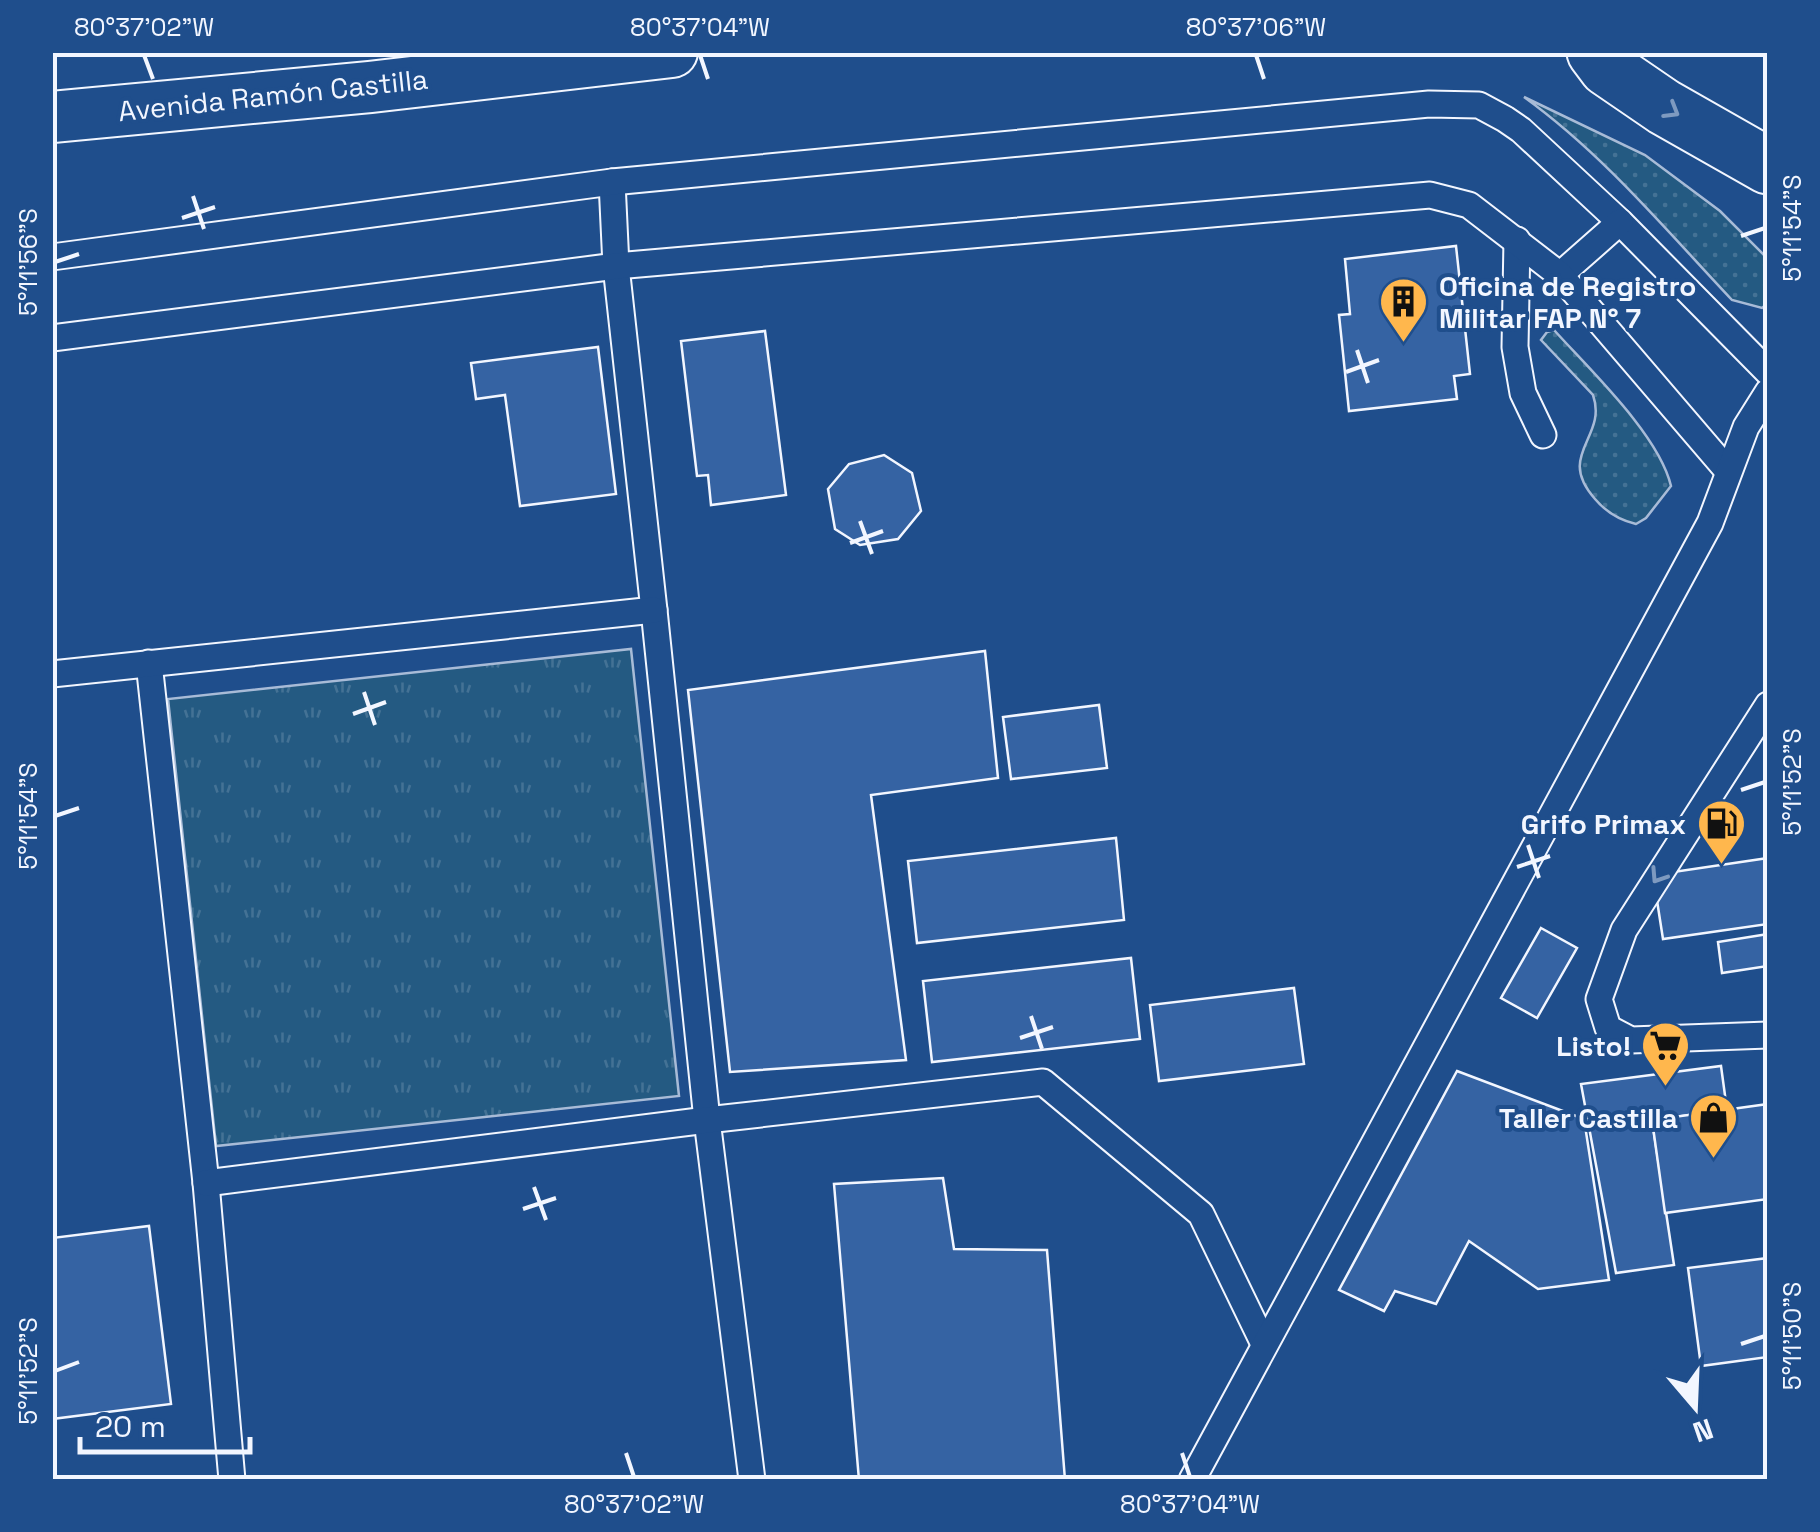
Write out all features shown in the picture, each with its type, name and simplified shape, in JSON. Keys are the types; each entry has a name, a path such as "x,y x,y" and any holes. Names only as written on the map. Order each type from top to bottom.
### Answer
{"main road":[{"path":"1595,52 1607,68 1664,107 1768,166"}],"street":[{"name":"Avenida Ramón Castilla","path":"52,117 370,70 672,52"}],"lane":[{"path":"52,257 612,182 1429,104 1478,105 1521,130 1620,222 1768,372"},
{"path":"612,182 616,266 707,1120 752,1480"},
{"path":"52,338 616,266 1430,194 1469,205 1560,274 1728,471"},
{"path":"1560,274 1620,222"},
{"path":"1517,240 1515,347 1523,393 1543,435"},
{"path":"1192,1480 1710,523 1746,427 1768,392"},
{"path":"52,674 654,610"},
{"path":"148,663 206,1183 232,1480"},
{"path":"1768,705 1624,930 1600,999 1608,1028 1630,1040 1768,1035"},
{"path":"206,1183 1043,1082 1202,1214 1264,1344"}],"green space":[{"path":"1524,97 1645,155 1720,211 1767,258 1767,304 1762,308 1732,300 1607,168"},
{"path":"1554,330 1638,425 1664,466 1671,486 1646,518 1636,524 1608,512 1584,483 1581,458 1596,410 1593,395 1541,340"},
{"path":"631,649 679,1096 216,1146 168,699"}],"building":[{"name":"Oficina de Registro Militar FAP N° 7","path":"1456,246 1470,374 1454,376 1457,399 1349,411 1339,315 1350,314 1345,259"},
{"path":"765,331 786,495 711,505 708,475 697,476 681,341"},
{"path":"598,347 616,494 520,506 505,395 476,399 471,363"},
{"path":"884,455 912,473 921,511 898,539 860,545 835,529 828,489 849,464"},
{"path":"985,651 998,778 871,795 906,1060 730,1072 688,690"},
{"path":"1099,705 1107,768 1011,779 1003,717"},
{"path":"1116,838 1124,920 917,943 908,861"},
{"path":"1768,858 1768,924 1663,939 1653,875"},
{"path":"1541,928 1577,948 1537,1018 1501,998"},
{"path":"1768,934 1768,966 1722,973 1718,942"},
{"path":"1131,958 1140,1039 932,1062 923,981"},
{"path":"1294,988 1304,1064 1159,1081 1150,1005"},
{"path":"1721,1066 1727,1110 1652,1120 1674,1265 1616,1273 1581,1084"},
{"path":"1457,1071 1584,1119 1609,1280 1538,1289 1469,1241 1436,1304 1395,1291 1384,1311 1339,1290"},
{"name":"Taller Castilla","path":"1768,1104 1768,1199 1665,1213 1652,1120"},
{"path":"943,1178 954,1249 1047,1250 1065,1480 859,1480 834,1184"},
{"path":"149,1226 171,1404 52,1419 52,1238"},
{"path":"1768,1258 1768,1357 1701,1366 1688,1268"}],"place":[{"name":"Oficina de Registro Militar FAP N° 7","path":"1404,344"},
{"name":"Grifo Primax","path":"1721,866"},
{"name":"Listo!","path":"1666,1088"},
{"name":"Taller Castilla","path":"1713,1160"}]}
